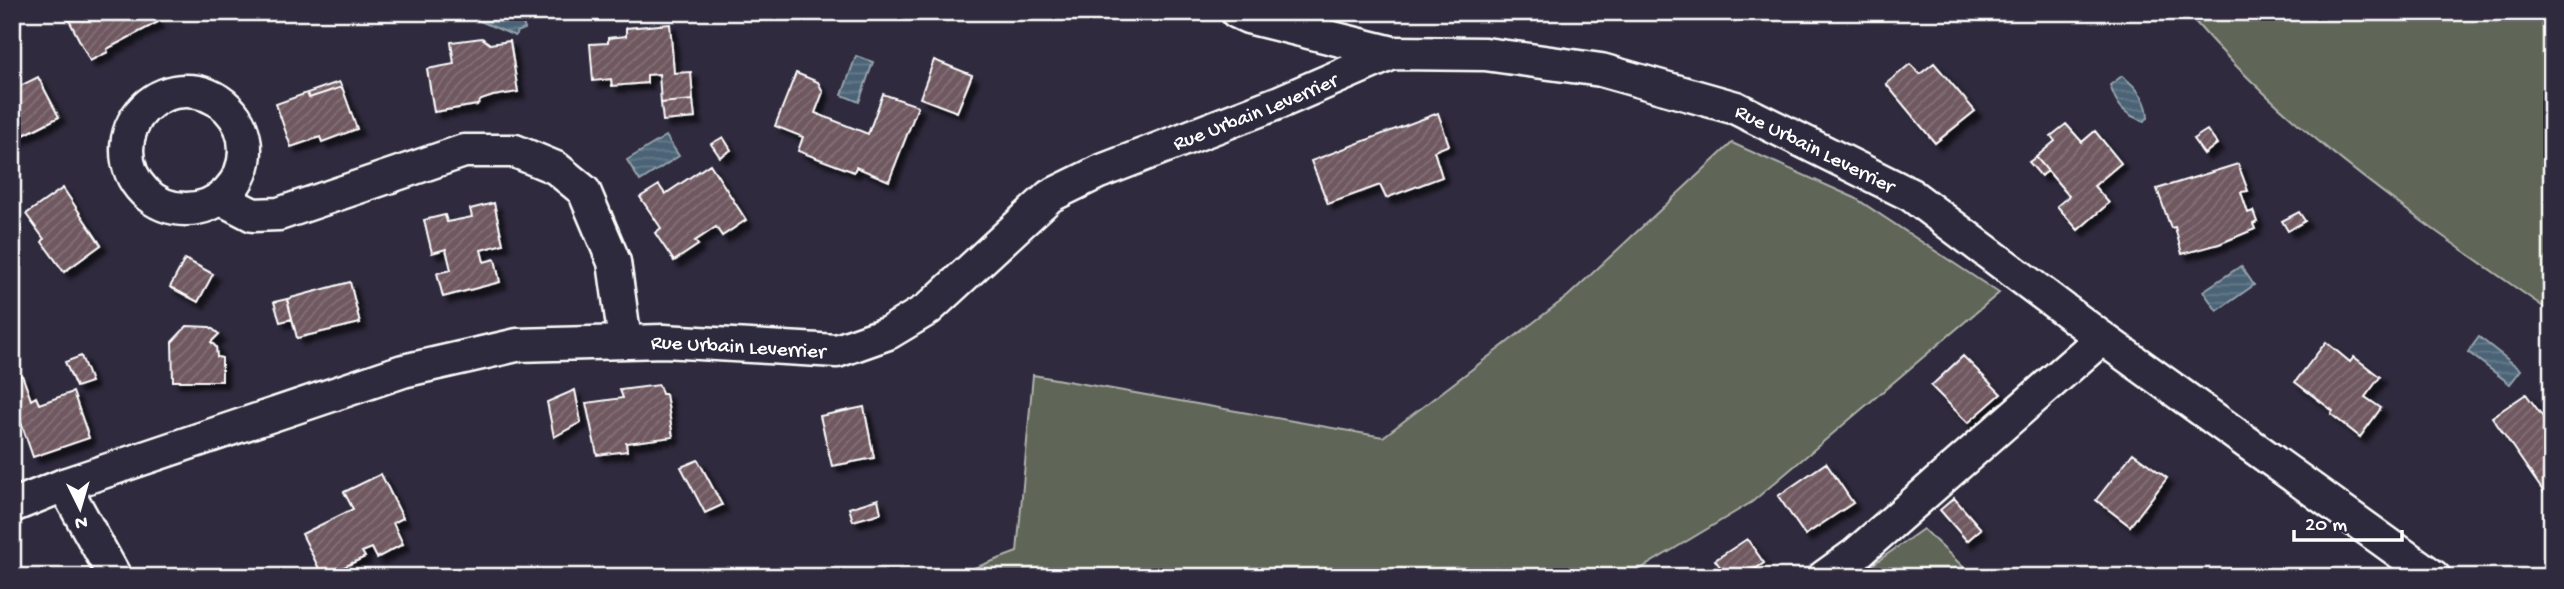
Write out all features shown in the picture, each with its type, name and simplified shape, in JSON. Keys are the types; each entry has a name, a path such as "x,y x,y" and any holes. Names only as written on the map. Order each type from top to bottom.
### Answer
{"street":[{"path":"1237,12 1248,17 1393,52"},
{"name":"Rue Urbain Leverrier","path":"12,506 64,485 403,371 517,345 625,341 837,351 888,333 928,309 1051,196 1099,172 1280,102 1393,52 1485,54 1601,70 1736,108 1911,195 2102,338 2434,577"},
{"path":"222,199 253,215 279,214 464,151 515,150 556,167 584,191 614,262 625,341"},
{"path":"1824,577 1856,554 2102,338"},
{"path":"64,485 115,577"}],"green space":[{"path":"2187,12 2552,12 2552,313 2407,210 2313,137 2226,56"},
{"path":"1732,143 1855,198 1999,293 1752,502 1627,577 950,577 1017,552 1033,375 1383,437 1568,296"},
{"path":"1923,529 1974,577 1855,577"}],"water":[{"path":"478,12 514,12 524,17 522,21 525,29 517,32 515,36 475,19"},
{"path":"856,56 873,62 859,102 842,95"},
{"path":"2122,76 2137,89 2144,100 2148,118 2144,121 2127,113 2116,99 2110,85"},
{"path":"666,136 679,156 640,181 627,160"},
{"path":"2241,266 2254,285 2217,311 2203,291"},
{"path":"2479,337 2521,370 2510,384 2468,352"}],"building":[{"path":"82,12 153,12 158,22 90,61 69,20"},
{"path":"670,24 674,73 691,72 693,100 661,103 659,74 647,75 647,83 612,86 611,79 593,81 590,44 608,43 608,38 626,36 626,28"},
{"path":"482,38 490,44 510,41 518,92 493,96 481,100 477,105 434,112 427,69 454,64 451,42"},
{"path":"934,60 972,75 957,112 920,98"},
{"path":"1934,63 1975,111 1935,143 1886,84 1910,64 1920,74"},
{"path":"796,73 818,82 823,92 815,113 868,134 883,94 918,106 889,181 856,167 854,172 798,151 803,137 775,126"},
{"path":"38,77 59,117 12,141 12,90"},
{"path":"339,82 342,87 309,98 307,93"},
{"path":"342,87 357,129 322,142 320,137 291,147 276,104 307,93 309,98"},
{"path":"693,100 695,118 663,121 661,103"},
{"path":"1438,113 1449,145 1434,151 1442,177 1386,198 1380,185 1328,204 1311,161"},
{"path":"2066,124 2082,142 2095,131 2121,163 2094,186 2109,203 2078,230 2057,206 2069,196 2036,157 2055,141 2051,136"},
{"path":"2207,130 2217,144 2204,154 2193,139"},
{"path":"723,137 731,150 720,157 711,144"},
{"path":"2036,157 2048,171 2041,176 2029,162"},
{"path":"710,164 746,220 722,236 716,227 695,241 698,245 674,261 655,233 661,228 640,197 659,185 665,194"},
{"path":"2238,164 2248,191 2241,192 2248,213 2253,211 2257,222 2253,224 2255,229 2219,244 2182,254 2175,227 2171,228 2157,189"},
{"path":"63,188 101,245 64,272 26,214"},
{"path":"494,203 503,244 481,250 484,262 495,259 500,282 443,297 437,273 451,270 446,249 432,253 424,220 445,215 447,222 472,217 470,209"},
{"path":"2299,212 2305,221 2288,231 2282,221"},
{"path":"185,259 213,274 198,302 170,287"},
{"path":"350,282 360,323 297,338 287,299"},
{"path":"287,299 292,319 280,322 274,302"},
{"path":"187,326 210,327 219,334 211,342 216,347 217,357 222,358 222,381 173,381 172,342"},
{"path":"2326,342 2350,362 2354,357 2380,377 2365,397 2381,408 2360,437 2331,414 2333,411 2295,382"},
{"path":"81,356 91,382 76,387 65,362"},
{"path":"1963,356 2001,394 1968,423 1931,386"},
{"path":"22,375 31,400 36,397 39,404 73,392 89,438 33,457 17,411 12,413 12,378"},
{"path":"659,385 662,394 666,394 673,437 626,443 627,451 597,455 586,403 623,398 620,390"},
{"path":"575,390 581,422 554,437 547,402"},
{"path":"2526,394 2546,421 2552,416 2552,490 2545,494 2492,417"},
{"path":"864,407 874,458 832,466 820,416"},
{"path":"2133,453 2167,478 2130,526 2096,500"},
{"path":"698,460 722,505 705,513 681,467"},
{"path":"1826,463 1853,503 1805,535 1778,496"},
{"path":"381,474 403,518 393,523 403,544 377,558 372,548 362,552 365,557 323,577 302,534 353,509 344,492"},
{"path":"1954,498 1981,529 1967,541 1940,510"},
{"path":"878,499 881,513 853,521 849,508"},
{"path":"1747,539 1764,563 1743,577 1728,577 1715,560"}]}
